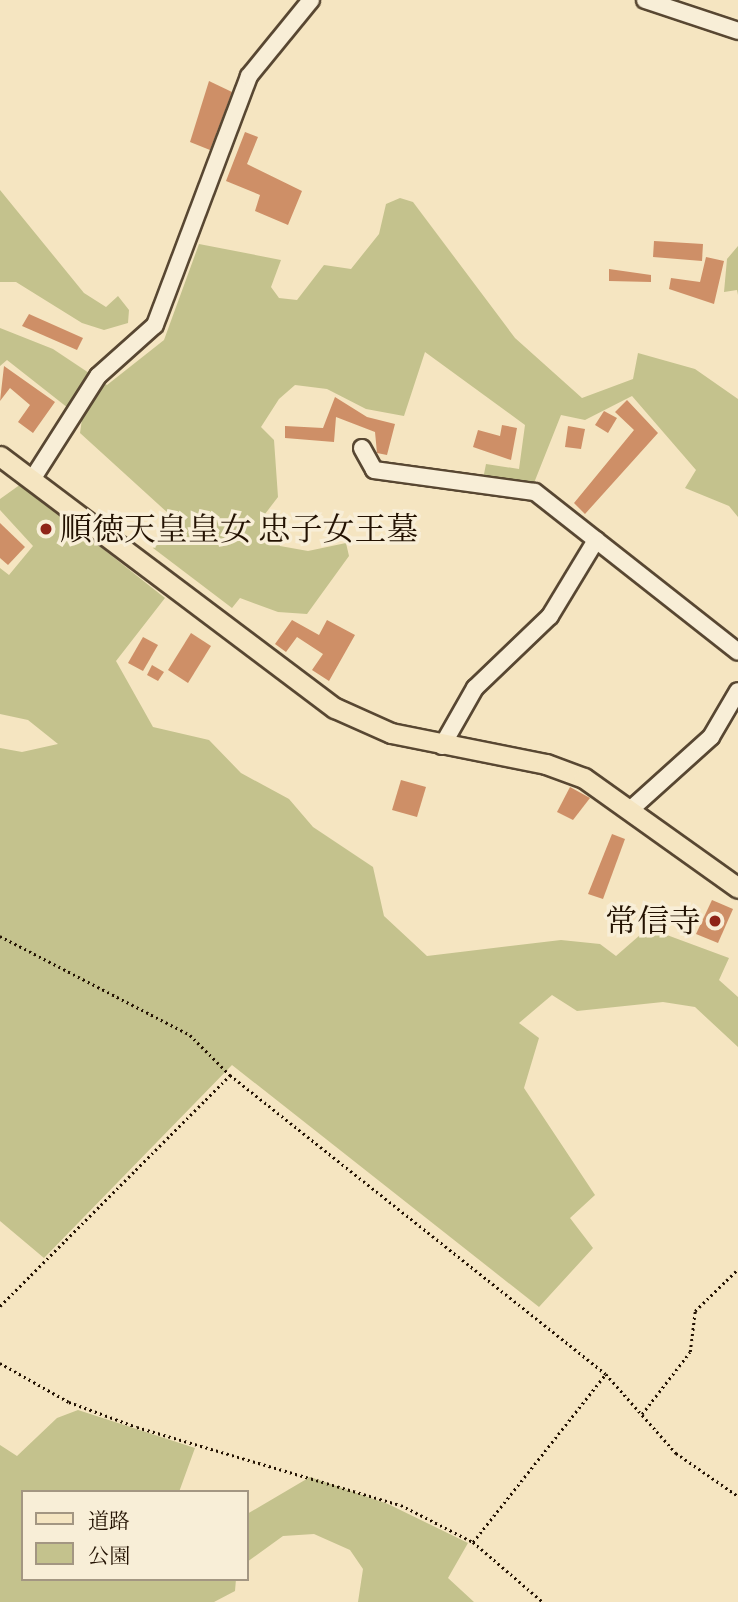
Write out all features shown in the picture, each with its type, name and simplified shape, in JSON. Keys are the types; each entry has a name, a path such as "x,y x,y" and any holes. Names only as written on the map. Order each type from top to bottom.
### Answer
{"main road":[{"path":"0,456 33,478 335,708 391,733 442,746 547,764 584,778 738,888"}],"street":[{"path":"33,478 97,376 155,325 249,76 311,0"},
{"path":"645,0 738,31"},
{"path":"362,448 374,470 535,492 738,652"},
{"path":"442,746 475,688 550,616 596,540"},
{"path":"630,810 711,737 738,691"}],"path":[{"path":"0,936 160,1015 230,1075 606,1374 676,1453 738,1496"},
{"path":"0,1306 230,1075"},
{"path":"642,1413 690,1352 695,1311 738,1269"},
{"path":"0,1363 104,1415 349,1486 473,1542 543,1602"},
{"path":"473,1542 606,1374"}],"green space":[{"path":"0,190 84,293 106,307 118,296 129,310 128,323 104,330 82,323 16,282 0,282"},
{"path":"400,198 413,202 515,338 582,398 633,379 638,353 695,369 738,399 738,517 729,506 685,488 696,470 632,396 585,420 561,415 534,483 510,486 483,479 486,464 519,469 525,425 425,352 404,416 366,409 327,389 295,385 279,399 261,427 274,440 278,497 265,514 280,546 308,551 346,543 349,556 307,614 278,612 240,598 232,608 153,548 176,532 169,514 80,433 82,419 7,360 0,366 0,328 53,349 107,385 164,340 199,244 281,260 271,287 279,298 297,300 324,265 351,269 379,234 386,204"},
{"path":"738,246 738,295 737,290 724,292 727,259"},
{"path":"21,484 165,598 116,661 153,727 209,740 241,773 289,799 313,827 373,867 384,916 427,956 561,940 600,944 616,956 648,928 729,958 719,980 738,997 738,1047 695,1007 663,1002 577,1011 552,995 519,1023 539,1038 524,1088 595,1195 570,1218 593,1248 539,1307 232,1065 44,1258 0,1221 0,748 22,752 58,744 28,720 0,714 0,568 9,575 33,546 0,510 0,499"},
{"path":"78,1410 195,1448 180,1490 21,1490 21,1581 236,1581 235,1591 214,1602 0,1602 0,1445 17,1456 57,1418"},
{"path":"310,1477 388,1504 468,1543 448,1578 474,1602 358,1602 363,1569 350,1550 314,1534 283,1536 248,1561 248,1513"}],"building":[{"path":"209,81 232,92 210,150 190,142"},
{"path":"245,132 258,137 247,164 302,191 288,225 255,211 260,195 226,181"},
{"path":"654,241 703,244 702,261 653,257"},
{"path":"706,257 724,261 714,304 669,289 671,278 700,282"},
{"path":"609,269 651,275 651,282 609,281"},
{"path":"29,314 83,338 77,350 22,326"},
{"path":"4,366 55,402 33,433 18,422 30,405 10,388 0,401"},
{"path":"335,397 367,417 395,424 387,455 377,453 375,432 336,417 334,442 285,438 285,426 323,428"},
{"path":"627,400 658,433 585,514 574,503 634,430 615,412"},
{"path":"604,411 617,418 608,433 595,425"},
{"path":"502,425 517,428 511,460 473,447 478,430 500,436"},
{"path":"568,426 585,429 581,449 565,447"},
{"path":"0,523 25,547 8,565 0,558"},
{"path":"292,620 319,635 327,620 355,635 329,681 312,670 323,654 297,637 286,652 275,644"},
{"path":"191,633 211,646 188,683 168,670"},
{"path":"143,637 158,645 143,671 128,663"},
{"path":"152,665 164,672 158,681 147,675"},
{"path":"401,780 426,787 417,817 392,810"},
{"path":"570,787 590,798 573,820 557,812"},
{"path":"612,834 625,839 603,899 588,894"},
{"name":"常信寺","path":"712,900 733,909 718,943 696,934"}],"place":[{"name":"順徳天皇皇女 忠子女王墓","path":"46,529"},
{"name":"常信寺","path":"715,921"}]}
